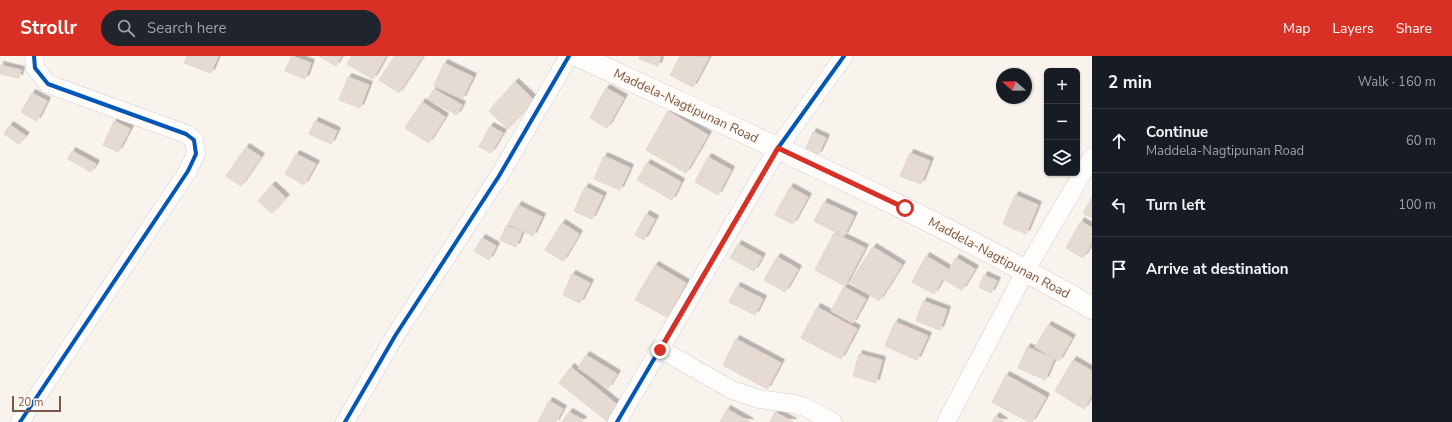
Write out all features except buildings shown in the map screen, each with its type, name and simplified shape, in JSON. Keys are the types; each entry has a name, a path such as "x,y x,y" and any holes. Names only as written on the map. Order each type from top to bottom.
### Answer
{"main road":[{"name":"Maddela-Nagtipunan Road","path":"579,56 905,208 1026,270 1092,308"}],"street":[{"path":"20,422 184,177 196,154 194,140 186,134 48,84 35,68 34,56"},
{"path":"345,422 395,336 499,176 569,56"},
{"path":"617,422 778,148 844,56"},
{"path":"946,422 1026,270 1092,157"},
{"path":"660,350 732,390 759,399 805,407 833,422"}],"cycle path":[{"path":"20,422 188,171 196,154 194,140 186,134 48,84 35,68 34,56"},
{"path":"345,422 395,336 499,176 569,56"},
{"path":"617,422 778,148 844,56"}],"route":[{"path":"660,350 778,148 905,208"}]}
